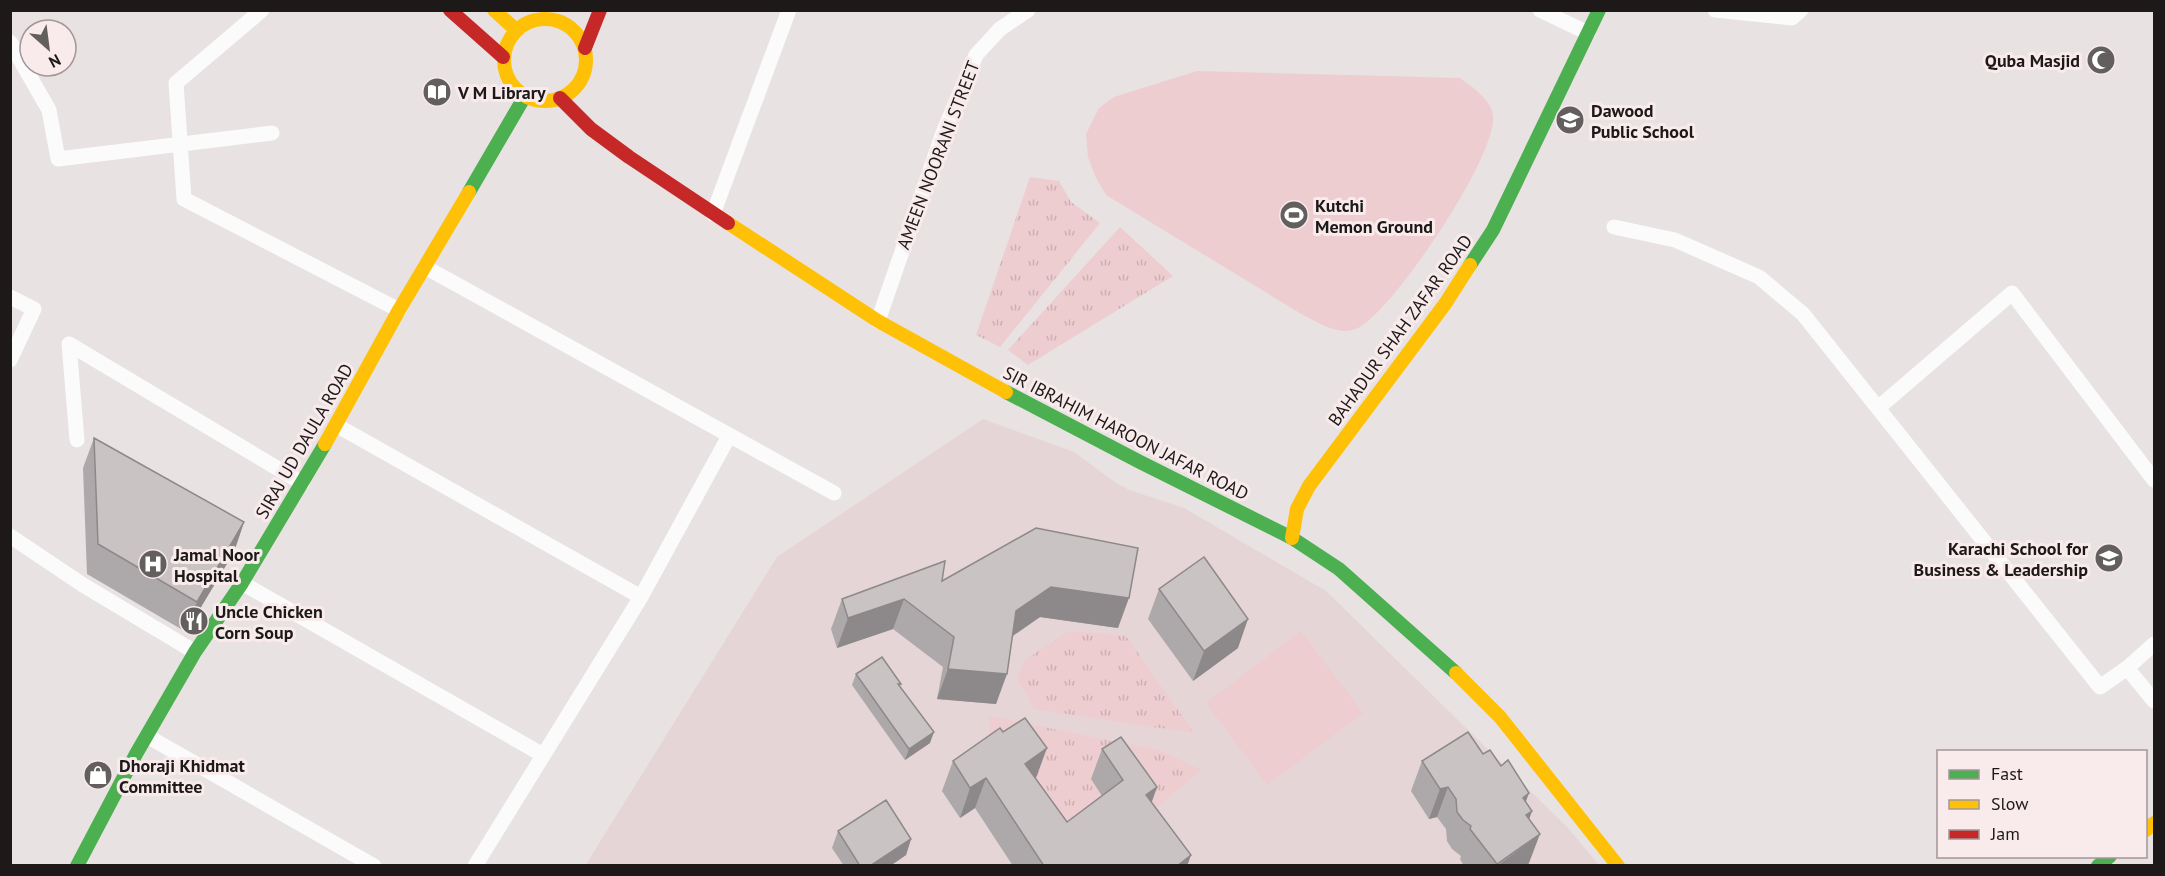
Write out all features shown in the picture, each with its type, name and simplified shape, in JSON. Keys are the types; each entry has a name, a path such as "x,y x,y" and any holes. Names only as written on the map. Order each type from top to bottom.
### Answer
{"street":[{"path":"262,10 176,83 184,199 399,310"},
{"path":"450,10 503,57"},
{"path":"494,10 516,29"},
{"path":"585,48 600,10"},
{"path":"713,214 789,10"},
{"name":"AMEEN NOORANI STREET","path":"878,321 943,134 976,55 1000,29 1028,10"},
{"path":"1540,10 1588,33"},
{"name":"BAHADUR SHAH ZAFAR ROAD","path":"1292,538 1297,509 1309,486 1445,304 1494,230 1599,10"},
{"path":"1715,10 1792,18 1801,10"},
{"path":"566,16 585,48 586,66 579,83 571,92 560,98 542,101 525,96 515,89 508,80 503,57 507,42 516,29 538,18 566,16"},
{"path":"10,42 49,110 58,159 272,133"},
{"name":"SIRAJ UD DAULA ROAD","path":"77,866 195,652 242,582 302,483 399,310 525,96"},
{"name":"SIR IBRAHIM HAROON JAFAR ROAD","path":"560,98 591,129 713,214 878,321 1140,462 1292,538 1339,569 1440,658 1500,717 1618,866"},
{"path":"1614,227 1675,240 1759,278 1803,314 2100,687 2127,668 2154,644"},
{"path":"425,267 834,494"},
{"path":"1878,408 2012,293 2154,480"},
{"path":"10,297 34,309 10,360"},
{"path":"77,440 69,344 302,483"},
{"path":"336,425 641,597"},
{"path":"475,866 641,597 729,436"},
{"path":"10,536 82,585 195,652"},
{"path":"242,582 543,755"},
{"path":"2127,668 2154,700"},
{"path":"147,736 374,866"}],"shaded area":[{"path":"983,419 1074,452 1129,490 1184,508 1326,591 1567,827 1599,865 585,866 777,557"}],"green space":[{"name":"Kutchi Memon Ground","path":"1197,71 1460,78 1489,104 1493,115 1490,134 1462,195 1418,263 1395,293 1374,316 1358,328 1337,330 1303,315 1106,195 1095,176 1088,157 1086,134 1099,108 1114,97"},
{"path":"1030,177 1059,181 1071,202 1100,223 1000,347 976,335"},
{"path":"1120,227 1173,276 1028,365 1008,350"},
{"path":"1069,631 1126,636 1194,733 1034,709 1017,678 1025,660"},
{"path":"1301,631 1363,713 1267,785 1206,703"},
{"path":"989,716 1162,751 1201,770 1146,817 1112,810 1056,852 989,758"}],"building":[{"name":"Jamal Noor Hospital","path":"94,438 244,522 197,602 98,544"},
{"path":"1036,528 1138,548 1129,598 1051,587 1016,611 1007,674 948,669 954,637 904,599 848,618 842,599 945,561 942,581"},
{"path":"1204,557 1248,619 1204,651 1159,589"},
{"path":"882,657 901,684 898,684 934,732 909,749 856,674"},
{"path":"1025,718 1047,748 1025,764 1067,822 1123,780 1102,749 1121,737 1157,787 1146,795 1191,855 1177,866 1044,866 986,778 970,788 953,761 1000,728 1003,732"},
{"path":"1468,732 1483,754 1490,750 1501,766 1508,760 1529,793 1523,798 1532,811 1526,815 1540,834 1497,864 1470,829 1471,826 1457,812 1456,799 1448,787 1440,789 1422,761"},
{"path":"886,800 911,839 870,866 860,866 838,831"}],"traffic: fast":[{"path":"1470,265 1493,230 1599,10"},
{"path":"469,192 525,96"},
{"path":"1006,392 1292,538 1339,569 1456,673"},
{"path":"77,866 136,754 195,652 242,583 325,444"},
{"path":"2098,866 2108,858"}],"traffic: slow":[{"path":"494,10 515,29"},
{"path":"545,19 561,22 574,31 583,44 586,60 583,76 574,89 561,98 545,101 529,98 516,89 507,76 504,60 507,44 516,31 529,22 545,19"},
{"path":"325,444 399,310 469,192"},
{"path":"728,223 878,321 1006,392"},
{"path":"1292,538 1297,509 1309,486 1445,304 1470,265"},
{"path":"1456,673 1500,717 1618,866"},
{"path":"2147,829 2154,823"}],"traffic: jam":[{"path":"450,10 503,57"},
{"path":"585,48 600,10"},
{"path":"560,98 591,129 728,223"}],"place":[{"name":"Quba Masjid","path":"2101,60"},
{"name":"V M Library","path":"437,92"},
{"name":"Dawood Public School","path":"1570,120"},
{"name":"Kutchi Memon Ground","path":"1294,215"},
{"name":"Karachi School for Business & Leadership","path":"2109,558"},
{"name":"Jamal Noor Hospital","path":"153,564"},
{"name":"Uncle Chicken Corn Soup","path":"194,621"},
{"name":"Dhoraji Khidmat Committee","path":"98,775"}]}
